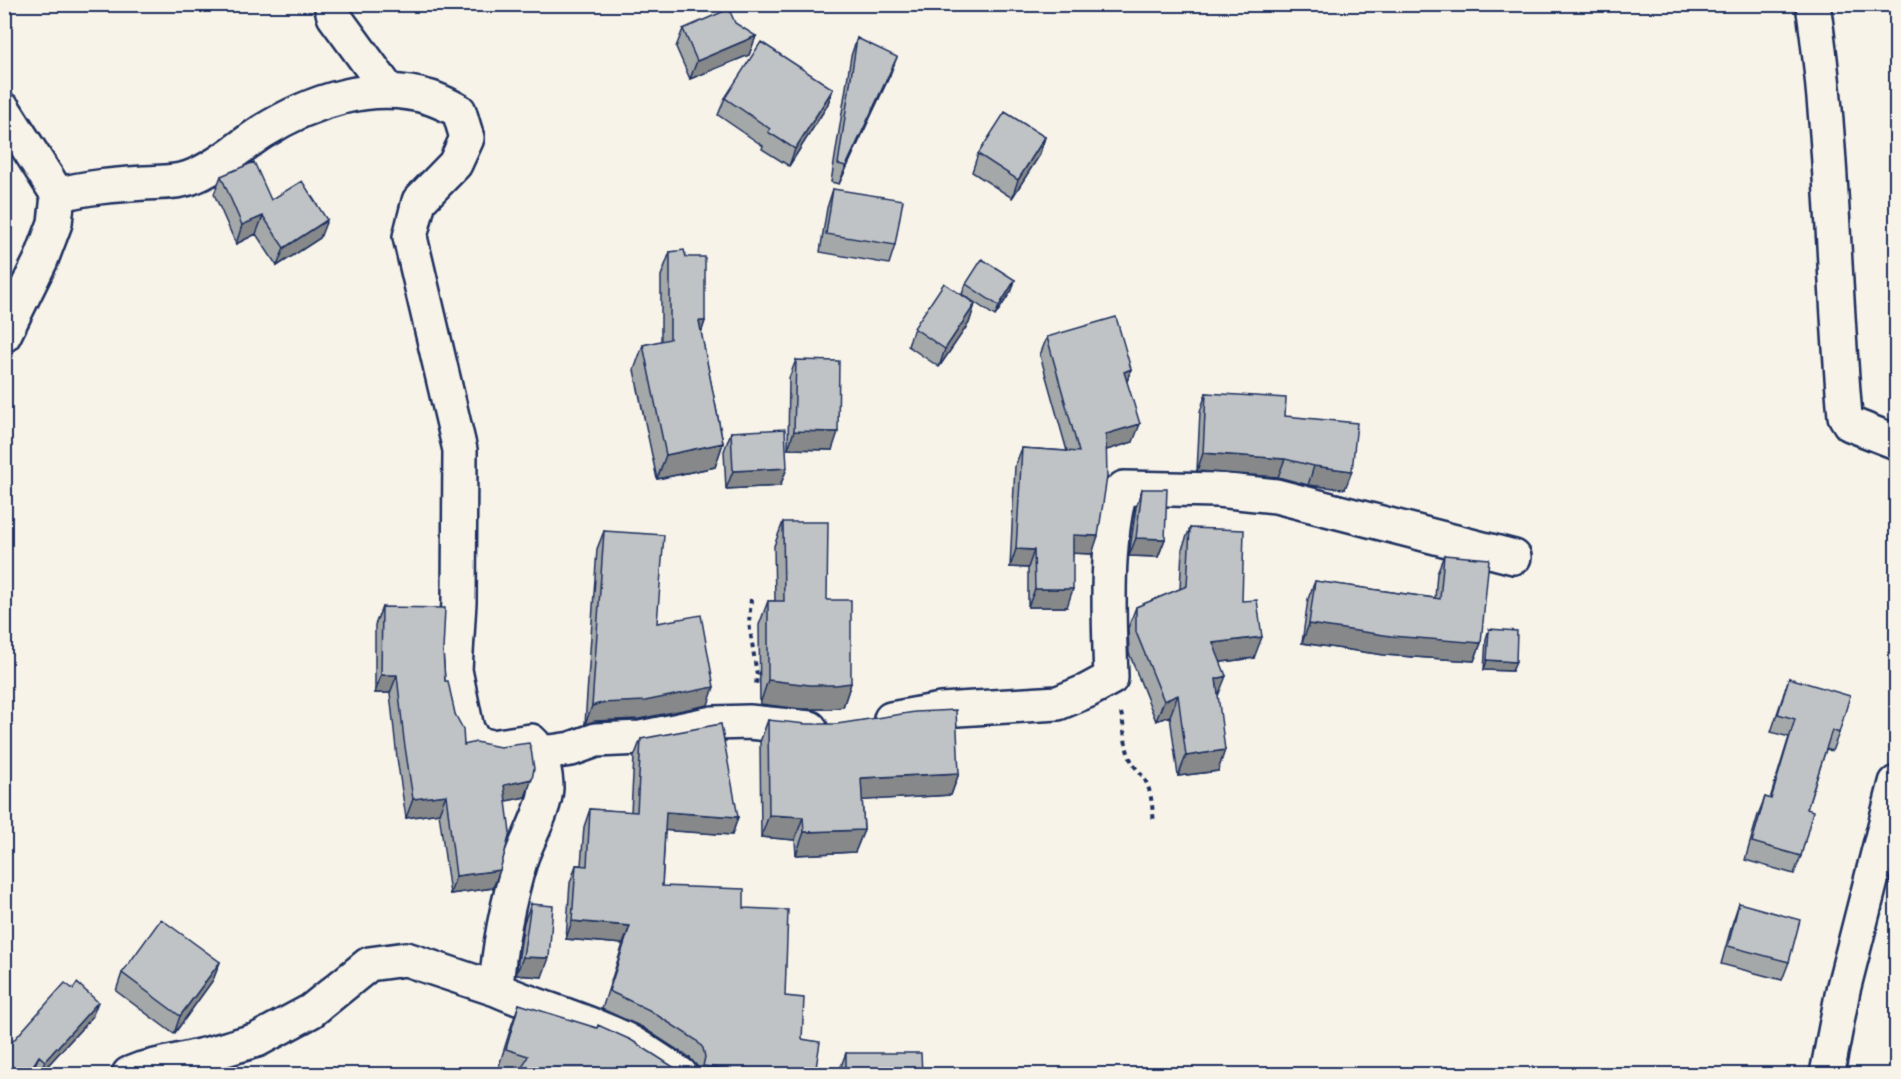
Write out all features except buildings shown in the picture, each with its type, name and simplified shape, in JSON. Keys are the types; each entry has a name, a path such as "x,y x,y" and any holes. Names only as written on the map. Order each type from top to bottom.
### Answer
{"street":[{"path":"331,4 334,16 388,90"},
{"path":"1813,4 1828,163 1845,416 1850,424 1896,442"},
{"path":"50,182 76,190 188,178 208,169 265,131 324,101 388,90 431,98 459,111 467,138 455,164 419,201 410,237 460,450 459,602 455,670 467,729 475,743 491,747 531,741 539,751 546,789 542,807 521,857 505,921 496,989"},
{"path":"4,110 50,182 55,223 41,260 4,335"},
{"path":"539,751 571,749 596,740 641,738 713,723 749,722 800,728 853,724 941,710 1058,703 1087,691 1111,678 1110,587 1113,526 1120,491 1124,488 1218,490 1276,496 1514,557"},
{"path":"1827,1074 1843,990 1896,783"},
{"path":"129,1074 257,1040 311,1011 369,964 405,959 496,989 624,1039 653,1055 680,1074"}],"path":[{"path":"749,722 755,703 757,675 749,623 751,599"},
{"path":"1111,678 1125,729 1130,759 1146,781 1154,822"}]}
